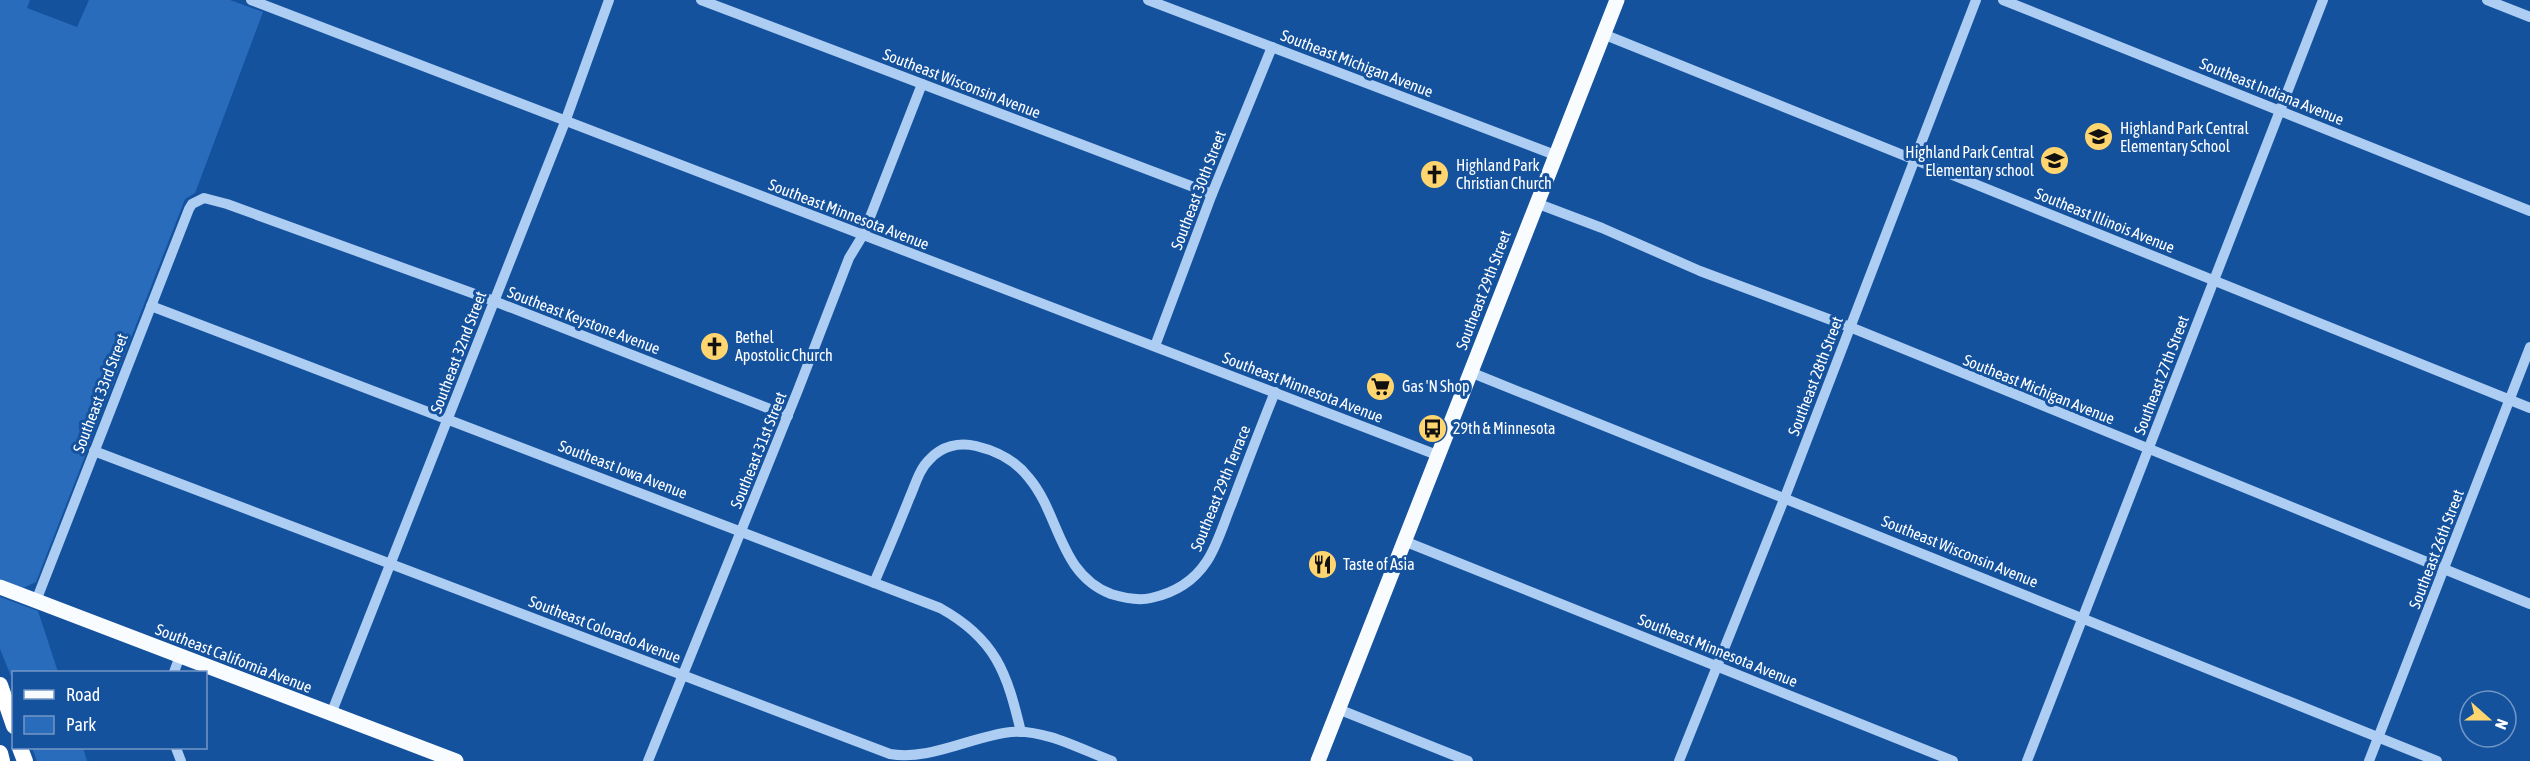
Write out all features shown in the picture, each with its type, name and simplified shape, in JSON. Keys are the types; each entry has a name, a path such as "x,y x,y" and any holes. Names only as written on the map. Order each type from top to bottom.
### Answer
{"highway":[{"path":"0,685 12,720"},
{"path":"0,753 2,761"}],"main road":[{"name":"Southeast 29th Street","path":"1318,761 1617,0"},
{"name":"Southeast California Avenue","path":"0,587 456,761"}],"street":[{"name":"Southeast Minnesota Avenue","path":"251,0 1437,455"},
{"name":"Southeast 32nd Street","path":"331,714 565,122 609,0"},
{"name":"Southeast Wisconsin Avenue","path":"701,0 1212,194"},
{"name":"Southeast Michigan Avenue","path":"1149,0 1555,155"},
{"name":"Southeast 28th Street","path":"1679,761 1785,497 1976,0"},
{"name":"Southeast Indiana Avenue","path":"2003,0 2530,211"},
{"name":"Southeast 27th Street","path":"2027,761 2323,0"},
{"path":"2487,0 2530,17"},
{"name":"Southeast Illinois Avenue","path":"1603,34 2530,408"},
{"name":"Southeast 30th Street","path":"1155,346 1212,194 1272,47"},
{"name":"Southeast 31st Street","path":"648,761 788,416 849,258 863,235 922,84"},
{"name":"Southeast Keystone Avenue","path":"199,200 213,199 494,301 788,416"},
{"name":"Southeast 33rd Street","path":"36,601 189,209 199,200"},
{"name":"Southeast Michigan Avenue","path":"1536,203 1602,228 1700,271 1850,327 2530,604"},
{"name":"Southeast Iowa Avenue","path":"151,306 449,418 940,608 967,625 983,641 1004,672 1021,732"},
{"name":"Southeast 26th Street","path":"2369,761 2530,346"},
{"name":"Southeast Wisconsin Avenue","path":"1470,372 2437,761"},
{"name":"Southeast 29th Terrace","path":"874,583 925,464 941,450 965,444 986,448 1000,454 1030,478 1068,557 1083,576 1094,585 1108,592 1134,599 1148,598 1176,590 1199,572 1215,547 1275,392"},
{"name":"Southeast Colorado Avenue","path":"94,451 890,754 908,758 1002,733 1021,732 1041,735 1112,761"},
{"name":"Southeast Minnesota Avenue","path":"1404,541 1953,761"},
{"path":"174,671 180,656"},
{"path":"1338,709 1468,761"},
{"path":"1078,761 1082,750"}],"green space":[{"path":"0,0 30,0 27,8 77,27 89,0 230,0 263,12 195,193 185,199 36,582 23,588 0,579"},
{"path":"0,597 38,611 58,671 12,671 12,679 0,649"},
{"path":"32,749 83,749 87,761 37,761"}],"place":[{"name":"Highland Park Central Elementary School","path":"2099,137"},
{"name":"Highland Park Central Elementary school","path":"2055,161"},
{"name":"Highland Park Christian Church","path":"1435,174"},
{"name":"Bethel Apostolic Church","path":"714,346"},
{"name":"Gas 'N Shop","path":"1381,386"},
{"name":"29th & Minnesota","path":"1432,428"},
{"name":"Taste of Asia","path":"1322,564"}]}
